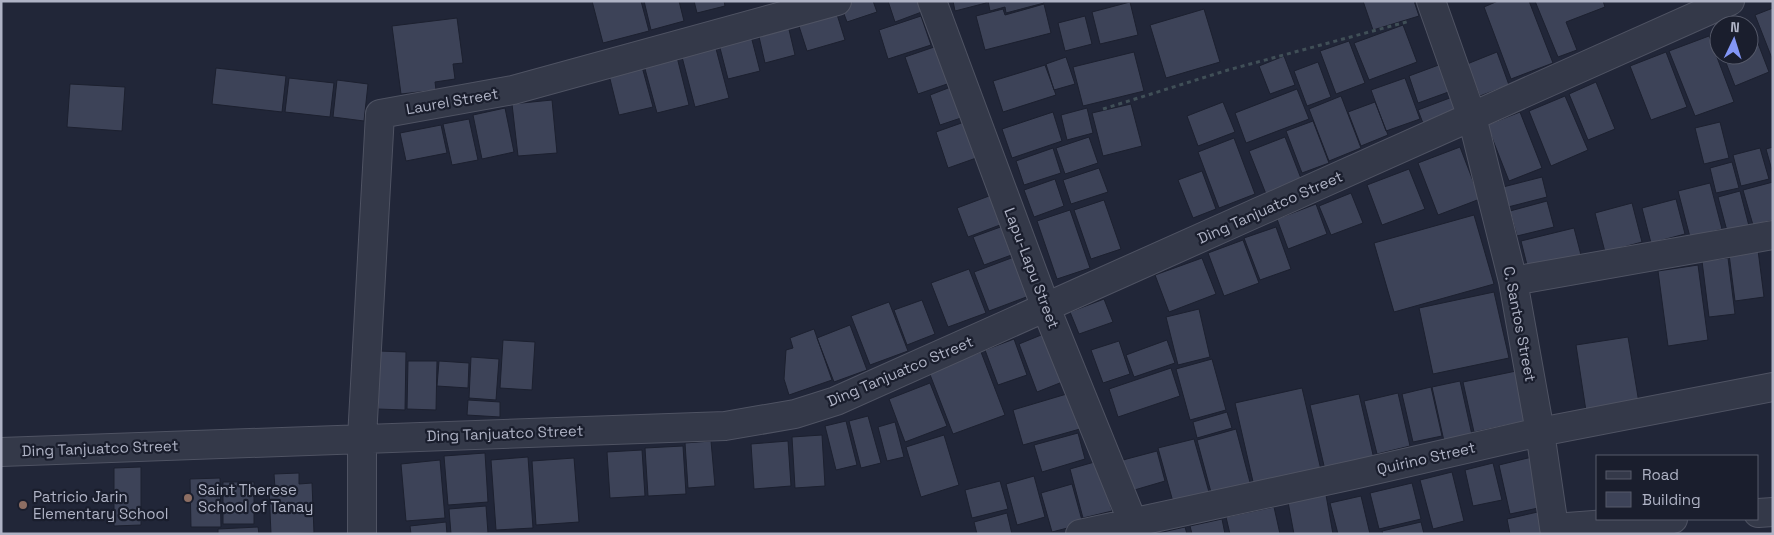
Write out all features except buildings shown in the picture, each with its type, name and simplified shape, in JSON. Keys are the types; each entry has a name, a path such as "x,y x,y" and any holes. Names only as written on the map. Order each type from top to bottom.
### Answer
{"street":[{"name":"Laurel Street","path":"362,438 380,114 513,90 837,1"},
{"name":"Lapu-Lapu Street","path":"932,1 1046,308 1135,528"},
{"name":"Ding Tanjuatco Street","path":"1,452 726,426 795,414 836,401 1730,1"},
{"name":"C. Santos Street","path":"1433,7 1472,117 1513,281 1540,432 1555,531"},
{"path":"1513,281 1773,235"},
{"name":"Quirino Street","path":"1080,534 1135,528 1540,432 1773,387"},
{"path":"362,438 362,534"},
{"path":"1759,513 1773,512"},
{"path":"1555,531 1663,520"}],"path":[{"path":"1103,109 1433,7"}],"place":[{"name":"Saint Therese School of Tanay","path":"188,498"},
{"name":"Patricio Jarin Elementary School","path":"23,505"}]}
